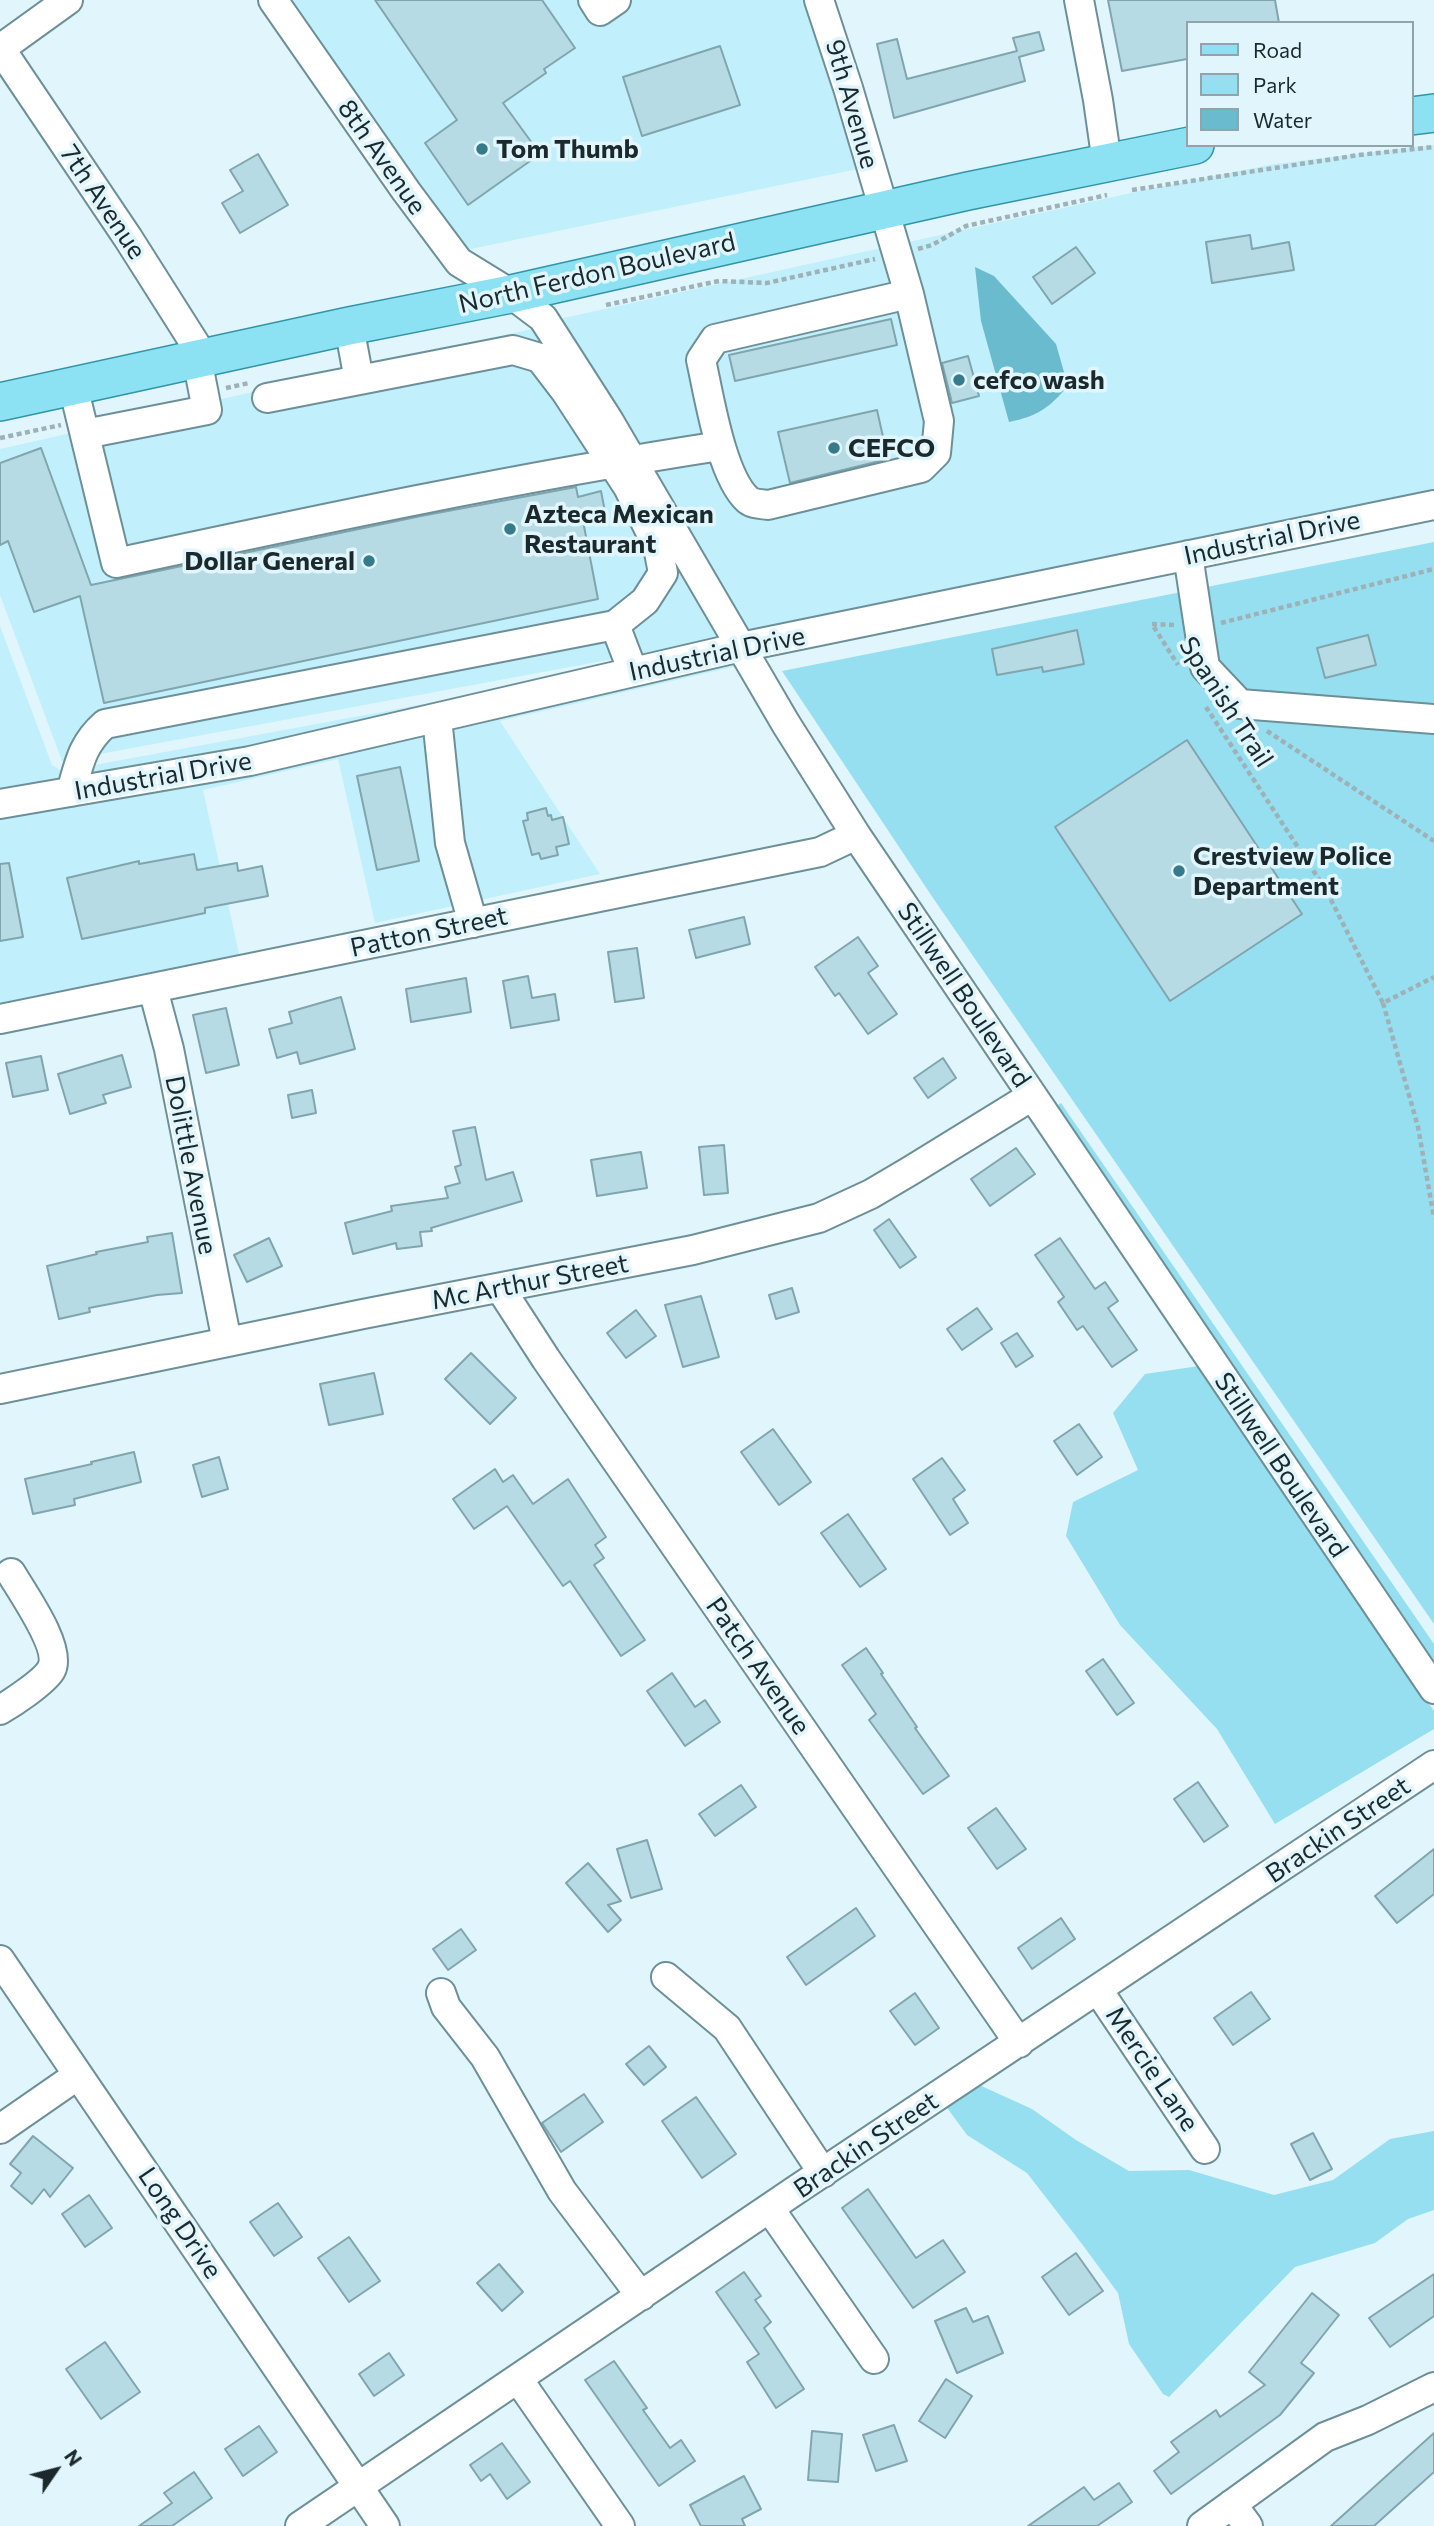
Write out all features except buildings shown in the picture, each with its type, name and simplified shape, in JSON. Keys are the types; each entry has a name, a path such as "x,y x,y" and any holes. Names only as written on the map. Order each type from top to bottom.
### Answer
{"main road":[{"path":"1413,116 1434,113"},
{"name":"North Ferdon Boulevard","path":"0,402 80,414 202,370 349,326 511,294 883,209 1115,182 1191,147"}],"street":[{"path":"0,49 68,0"},
{"name":"8th Avenue","path":"273,0 406,191 459,262 511,294"},
{"path":"593,0 600,11 617,0"},
{"name":"9th Avenue","path":"819,0 909,294 939,421 936,453 921,468 768,505 750,502 738,488 720,446 701,360 707,348 715,340 909,294"},
{"path":"1079,0 1115,182"},
{"name":"7th Avenue","path":"0,49 128,238 202,370"},
{"name":"Stillwell Boulevard","path":"511,294 543,318 622,462 741,647 856,835 1430,1677"},
{"path":"349,326 359,380"},
{"path":"71,792 81,753 92,735 105,724 615,625 645,601 663,573 657,547 628,487 622,462 540,358 513,350 359,380 261,390"},
{"path":"202,370 207,410 80,414 116,562 622,462 720,446"},
{"name":"Industrial Drive","path":"0,804 250,761 741,647 1434,505"},
{"path":"1188,555 1205,667 1240,704 1434,719"},
{"path":"615,625 633,672"},
{"path":"437,718 450,843 473,923"},
{"name":"Patton Street","path":"0,1019 820,852 856,835"},
{"name":"Dolittle Avenue","path":"153,989 169,1049 227,1342"},
{"name":"Mc Arthur Street","path":"0,1389 693,1250 819,1218 871,1194 1032,1096"},
{"name":"Patch Avenue","path":"500,1288 546,1359 1019,2043"},
{"path":"0,1710 20,1698 51,1670 54,1656 42,1625 11,1573"},
{"name":"Brackin Street","path":"300,2526 1434,1765"},
{"name":"Long Drive","path":"0,1961 384,2526"},
{"path":"666,1976 727,2028 823,2173"},
{"name":"Mercie Lane","path":"1098,1990 1205,2149"},
{"path":"441,1993 446,2007 485,2057 562,2191 641,2296"},
{"path":"0,2129 78,2075"},
{"path":"770,2209 874,2359"},
{"path":"518,2379 620,2526"},
{"path":"1202,2526 1240,2515 1325,2437 1368,2420 1434,2387"}],"path":[{"path":"597,307 719,281 767,283 897,254 932,245 966,226 1115,182 1434,148"},
{"path":"202,370 261,390"},
{"path":"0,438 80,414"},
{"name":"Spanish Trail","path":"1182,670 1152,624 1209,626 1434,569"},
{"name":"Spanish Trail","path":"1205,705 1326,890 1383,1003 1418,1127 1434,1218"},
{"path":"1259,725 1434,841"},
{"path":"1383,1003 1434,976"}],"shaded area":[{"path":"288,0 805,0 811,11 858,169 466,250 416,184"},
{"path":"1434,145 1434,493 749,634 619,414 559,319 1274,164"},
{"path":"536,328 727,638 62,761 0,595 0,449"},
{"path":"0,626 52,765 62,771 538,683 249,750 0,793"},
{"path":"734,660 737,666 500,721 600,874 375,923 338,759 203,790 240,958 0,1008 0,816"}],"green space":[{"path":"1434,542 1434,1624 933,898 782,671"},
{"path":"1061,1103 1434,1644 1434,1666 1055,1107"},
{"path":"1199,1366 1434,1711 1434,1729 1275,1824 1217,1729 1120,1625 1066,1536 1073,1502 1138,1470 1113,1413 1145,1374"},
{"path":"977,2084 1032,2109 1076,2140 1129,2171 1189,2170 1274,2195 1333,2180 1390,2139 1434,2131 1434,2210 1408,2219 1375,2243 1295,2267 1169,2397 1163,2394 1129,2344 1118,2293 1082,2244 1027,2173 967,2135 945,2105"}],"water":[{"path":"975,267 994,276 1056,344 1068,386 1049,405 1028,417 1009,422 981,321"}],"place":[{"name":"Tom Thumb","path":"482,149"},
{"name":"cefco wash","path":"959,380"},
{"name":"CEFCO","path":"834,448"},
{"name":"Azteca Mexican Restaurant","path":"510,529"},
{"name":"Dollar General","path":"369,561"},
{"name":"Crestview Police Department","path":"1179,871"}]}
